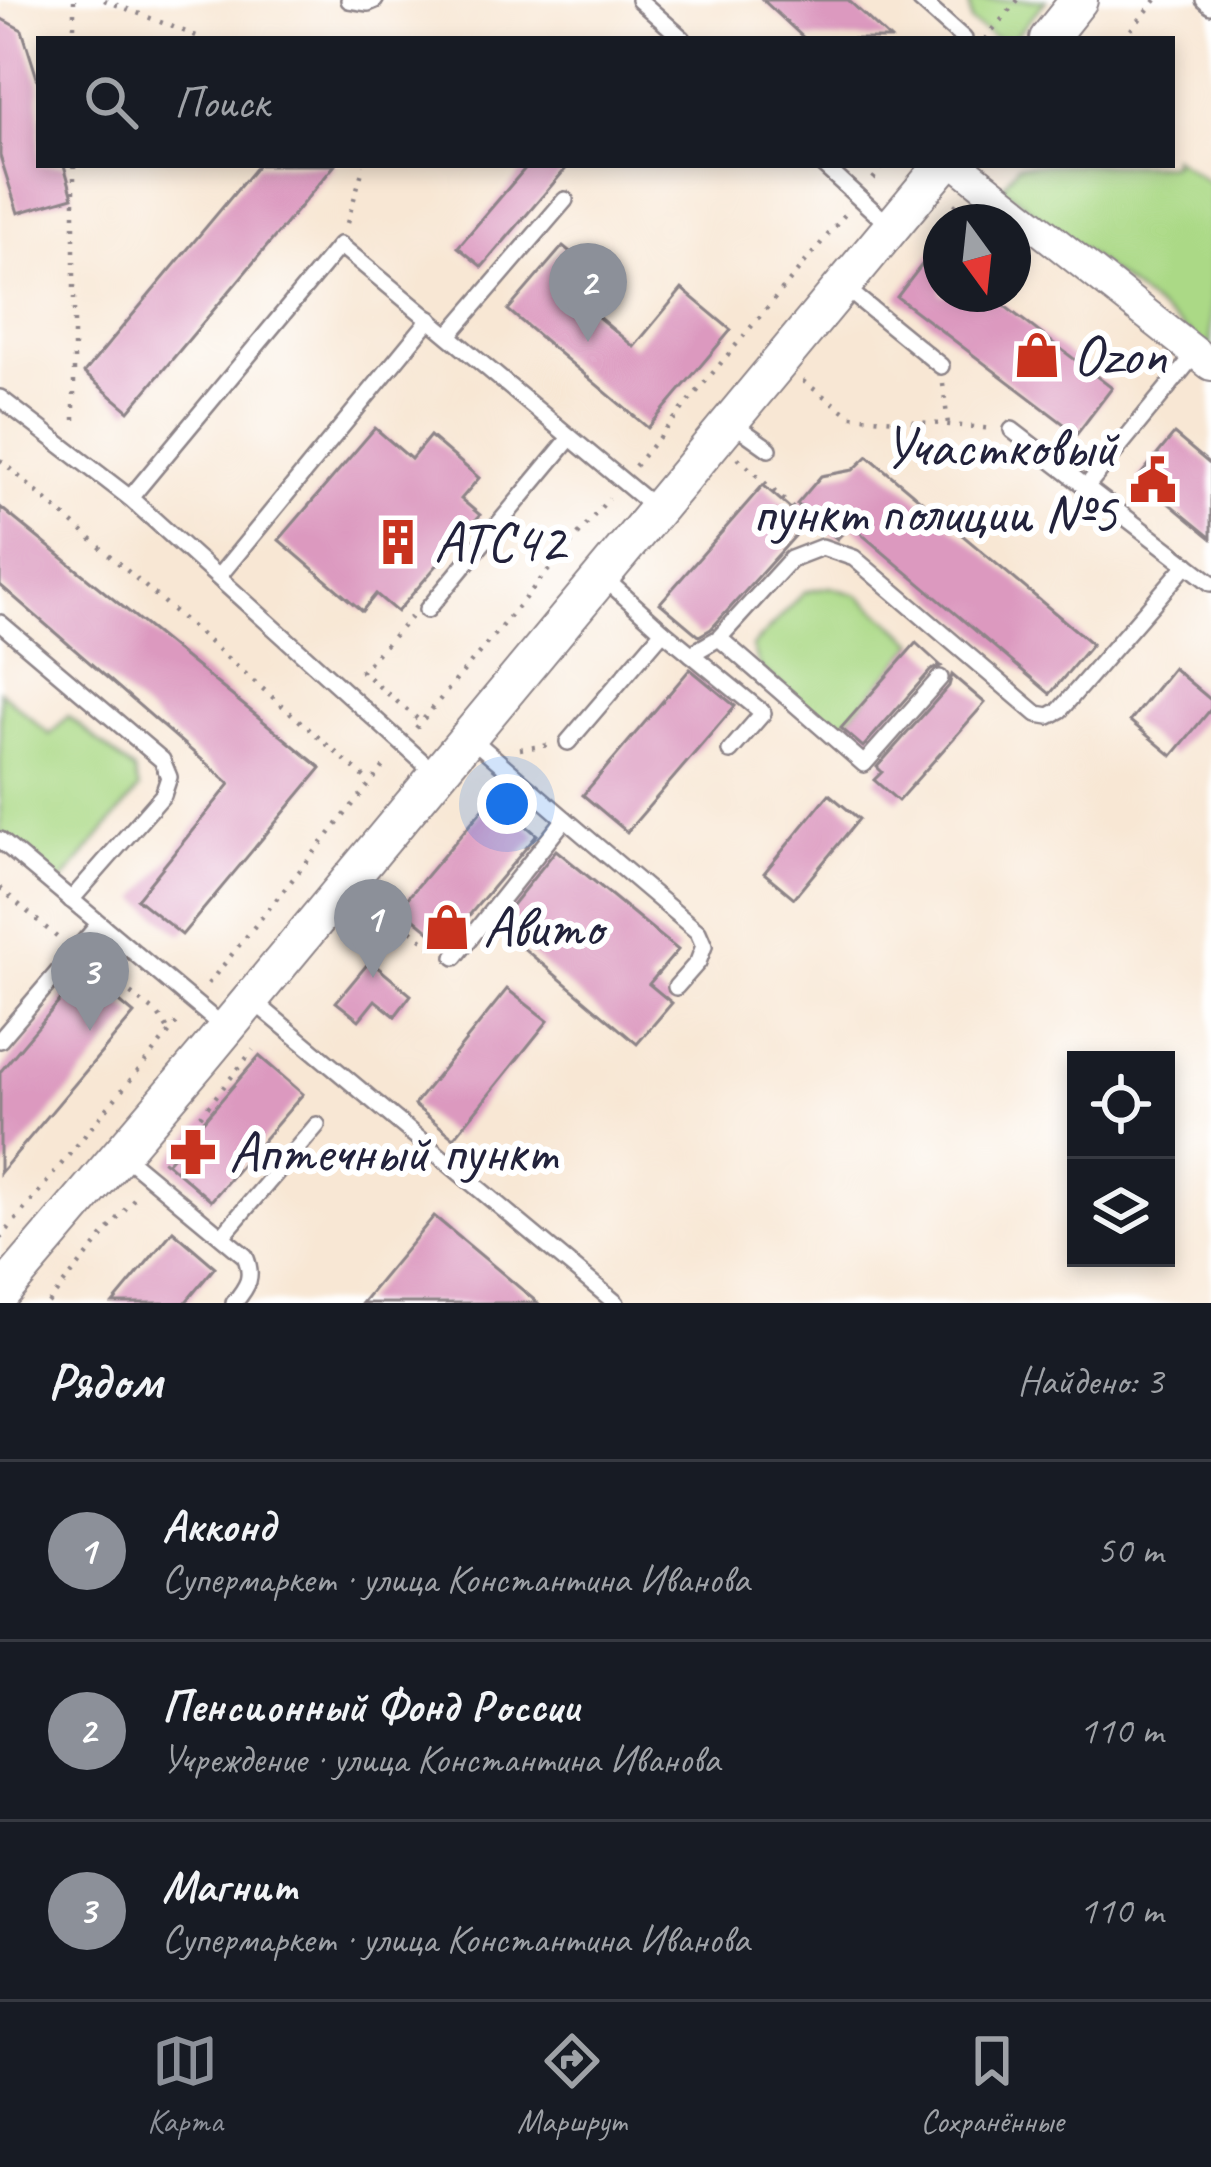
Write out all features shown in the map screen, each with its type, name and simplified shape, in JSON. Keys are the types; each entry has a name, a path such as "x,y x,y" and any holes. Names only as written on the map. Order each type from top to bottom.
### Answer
{"street":[{"path":"0,1294 436,775 480,745 603,577 940,168"},
{"path":"962,168 1203,359"}],"lane":[{"path":"349,0 375,0"},
{"path":"639,0 680,36"},
{"path":"920,0 961,36"},
{"path":"827,168 891,227"},
{"path":"449,335 565,200"},
{"path":"130,498 340,245 657,510"},
{"path":"843,286 941,366"},
{"path":"219,576 430,320"},
{"path":"1086,487 1203,359"},
{"path":"0,398 130,498 436,775"},
{"path":"731,422 769,449"},
{"path":"1012,430 1211,583"},
{"path":"427,610 570,437"},
{"path":"691,654 719,638 791,559 822,547 854,558 1037,714 1049,716 1060,710 1187,565"},
{"path":"603,577 763,713 730,751"},
{"path":"0,623 162,760 169,777 163,795 71,900"},
{"path":"568,742 663,631"},
{"path":"719,638 864,764 940,678"},
{"path":"480,745 698,932 704,946 698,962 676,987"},
{"path":"455,957 565,819"},
{"path":"0,840 226,1029"},
{"path":"0,1040 99,924"},
{"path":"250,999 616,1303"},
{"path":"222,1236 317,1125"},
{"path":"121,1154 245,1256 251,1271 248,1287 234,1303"}],"path":[{"path":"74,0 74,36"},
{"path":"104,0 196,36"},
{"path":"988,36 1018,0"},
{"path":"1126,36 1156,0"},
{"path":"74,168 74,455"},
{"path":"340,245 363,168"},
{"path":"0,1239 882,168"},
{"path":"941,366 948,424"},
{"path":"803,381 851,416 1012,430"},
{"path":"738,458 813,526 822,547"},
{"path":"0,460 371,783"},
{"path":"421,722 361,671 407,619 427,610"},
{"path":"480,745 568,742"},
{"path":"374,900 446,958 455,957"}],"green space":[{"path":"969,0 1046,0 1016,36 992,36 971,22"},
{"path":"1175,159 1211,184 1211,350 1031,210 1031,204 1024,204 1002,187 1016,168 1175,168"},
{"path":"830,587 858,595 916,643 837,732 759,667 752,647 805,592"},
{"path":"0,691 50,735 68,716 134,771 139,789 60,884 0,832"}],"building":[{"path":"763,0 848,0 887,36 802,36"},
{"path":"0,18 22,30 36,74 36,168 65,168 73,197 18,213 0,156"},
{"path":"255,168 332,168 129,411 84,373"},
{"path":"525,168 566,168 482,267 458,247"},
{"path":"563,246 607,283 586,307 634,347 682,289 731,330 648,428 508,310"},
{"path":"923,263 923,312 1013,312 1112,388 1077,434 897,297"},
{"name":"АТС42","path":"375,428 411,459 430,436 479,478 461,499 480,515 397,612 376,594 362,611 279,540"},
{"path":"1174,434 1211,465 1211,538 1138,478"},
{"path":"868,456 1092,644 1050,694 851,525 837,539 797,504 821,476 853,470"},
{"path":"763,485 807,523 711,629 699,636 660,603"},
{"path":"0,507 321,768 182,935 137,899 230,784 0,585"},
{"path":"916,643 941,666 931,670 863,747 841,728"},
{"path":"1173,668 1211,700 1211,709 1172,756 1130,721"},
{"path":"690,669 735,706 627,832 583,795"},
{"path":"952,675 985,703 898,801 874,780 882,772 877,767 949,686"},
{"path":"829,794 859,819 794,898 764,873"},
{"path":"493,797 537,835 445,944 400,907"},
{"path":"556,850 678,950 649,984 672,1003 637,1044 496,925"},
{"path":"370,961 411,995 395,1016 375,1000 359,1020 336,1002"},
{"path":"84,972 134,1014 0,1173 0,1072"},
{"path":"507,989 548,1021 454,1138 414,1105"},
{"path":"259,1056 303,1094 211,1201 167,1163"},
{"path":"434,1216 538,1303 362,1303"},
{"path":"173,1231 215,1267 185,1303 113,1303"}],"place":[{"name":"Пенсионный Фонд России","path":"588,342"},
{"name":"Ozon","path":"1037,355"},
{"name":"Участковый пункт полиции №5","path":"1153,480"},
{"name":"АТС42","path":"398,542"},
{"name":"Авито","path":"447,927"},
{"name":"Акконд","path":"373,978"},
{"name":"Магнит","path":"90,1031"},
{"name":"Аптечный пункт","path":"193,1152"}]}
